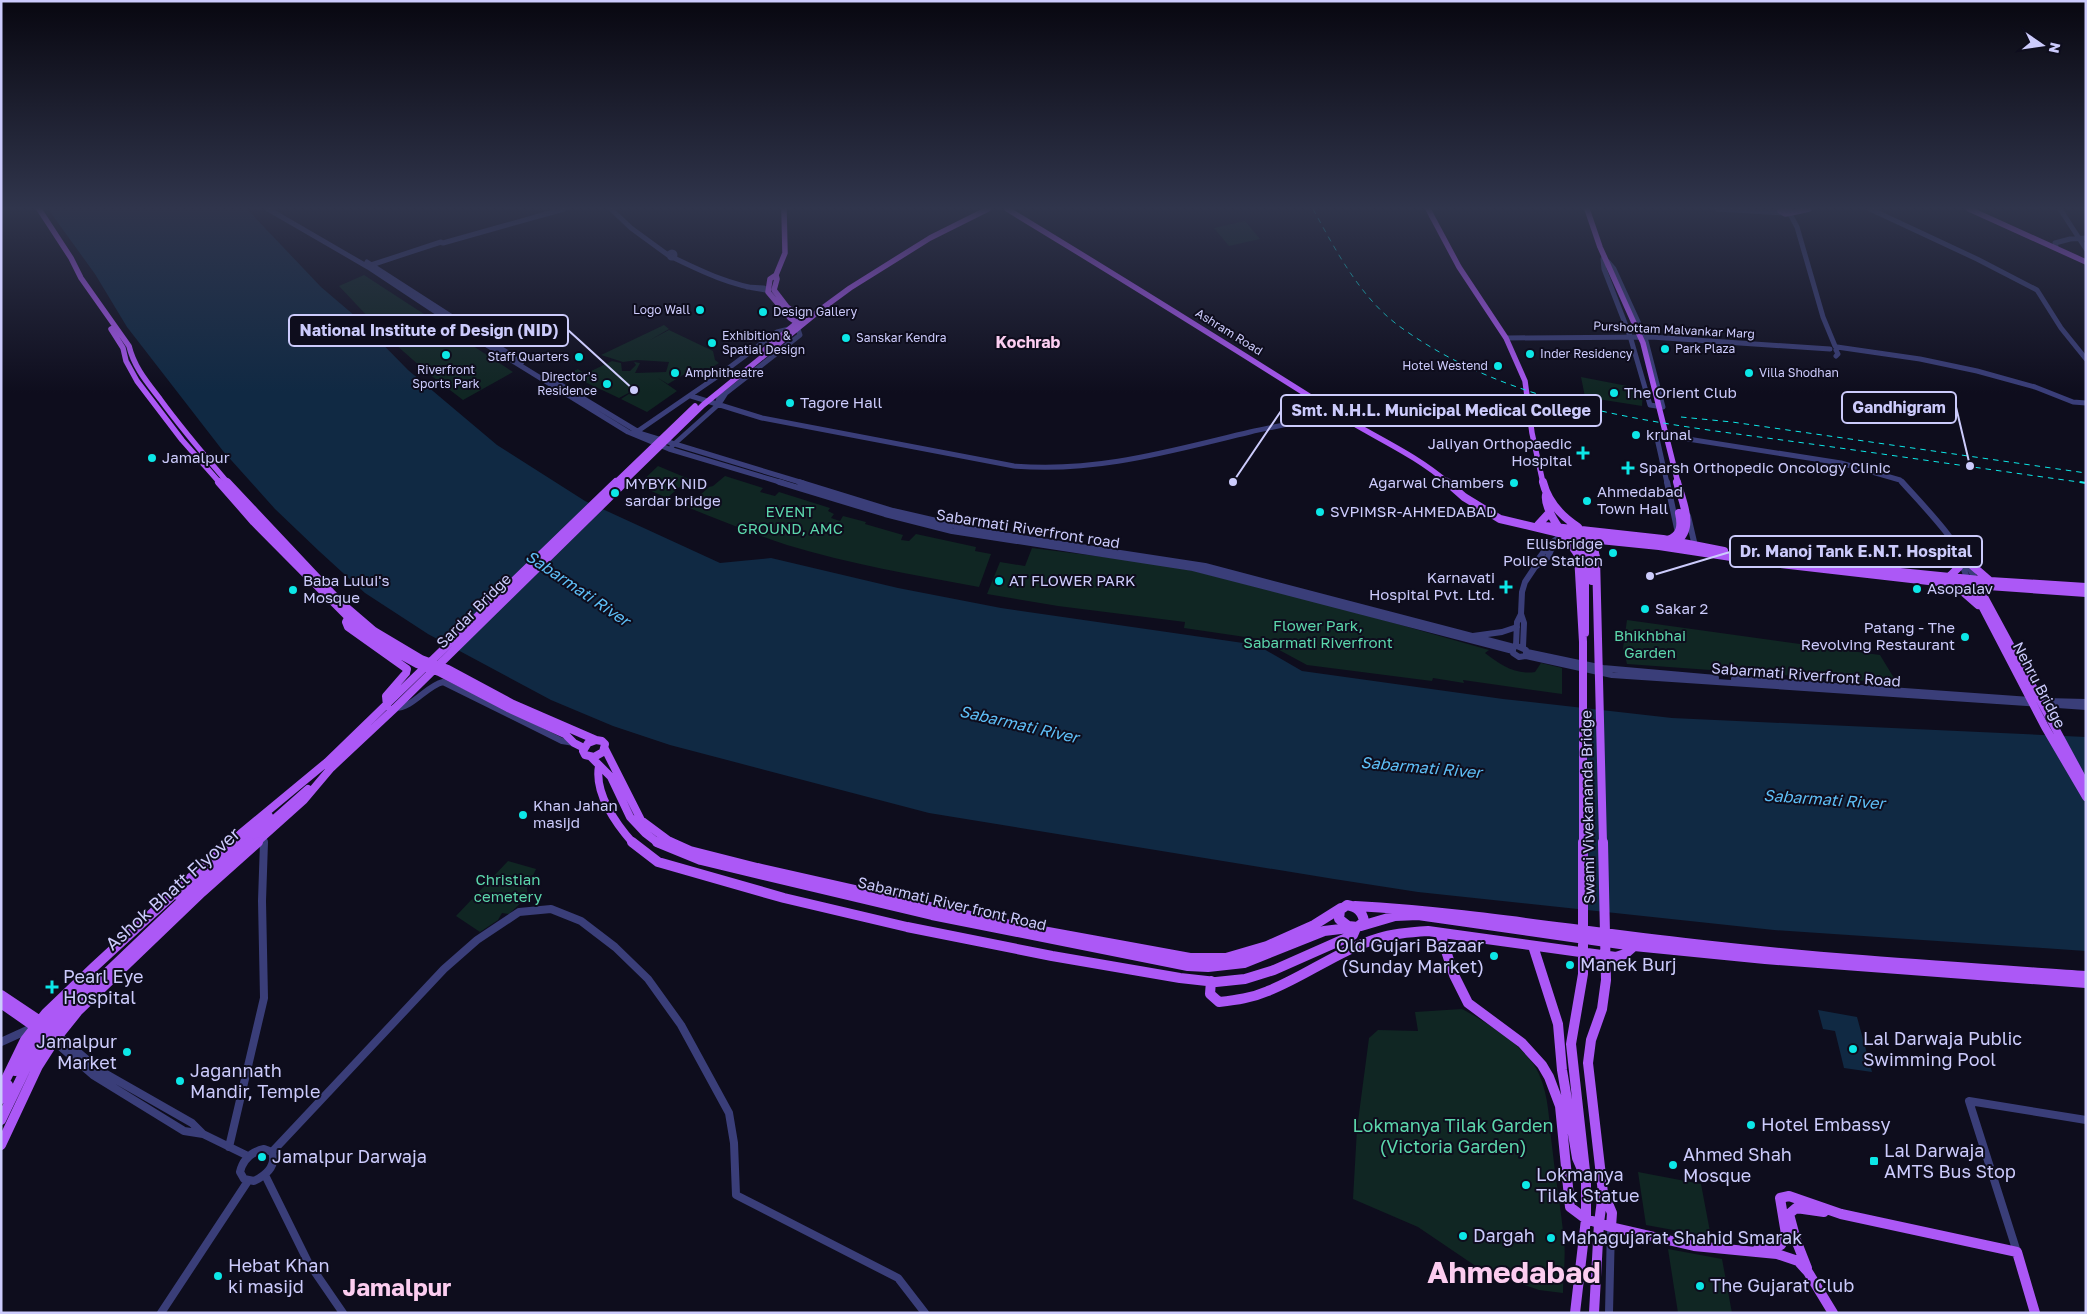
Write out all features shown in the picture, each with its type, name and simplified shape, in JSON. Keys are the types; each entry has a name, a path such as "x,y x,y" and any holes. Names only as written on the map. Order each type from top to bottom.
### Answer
{"main road":[{"path":"74,270 123,348 126,362 137,380 182,440 254,522 350,614 398,653 417,664 439,672 508,708 565,734 574,743 584,748"},
{"path":"77,270 127,343 132,359 144,378 182,429 245,503 350,614 374,631 421,659 448,669 513,704 604,742 605,750 611,758 641,820 666,840 690,851 1005,924 1190,958 1226,958 1267,946 1314,925 1347,905 1416,909 1633,937 1844,960 2086,976"},
{"path":"778,270 774,290 778,298 801,323"},
{"path":"708,397 847,287 873,270"},
{"path":"708,397 789,330 878,270"},
{"name":"Ashram Road","path":"1108,270 1416,459 1434,471 1464,497 1500,519 1560,531 1581,529 1948,580"},
{"path":"1460,270 1506,338 1525,381 1532,433 1546,495 1544,500 1560,531 1578,555"},
{"path":"1598,636 1594,625 1590,560 1593,543 1600,539 1609,538 1669,544 1683,538 1687,530 1643,343 1610,270"},
{"path":"776,275 770,279 767,290 781,309 801,323"},
{"path":"1583,637 1586,624 1585,547 1588,541 1606,535 1664,541 1677,536 1682,529 1639,344 1627,308"},
{"name":"Sardar Bridge","path":"329,765 708,397"},
{"name":"Ashram Road","path":"1337,412 1411,453 1485,506 1502,515 1580,538 1659,546 1756,561 1948,580 2086,587"},
{"path":"1546,495 1551,499 1561,516 1593,539 1596,557 1598,636"},
{"path":"1538,526 1547,518 1549,512"},
{"path":"1581,529 1578,555 1583,637"},
{"path":"1990,581 1964,560 1948,580 1984,604 1996,589 2000,588"},
{"name":"Ashram Road","path":"1973,582 2000,588 2086,593"},
{"name":"Nehru Bridge","path":"1973,582 2086,797"},
{"path":"350,614 346,622 348,627 407,668 406,673 386,696 390,706"},
{"name":"Swami Vivekananda Bridge","path":"1598,636 1600,649 1606,980 1602,1009 1591,1040 1588,1063 1603,1193"},
{"name":"Swami Vivekananda Bridge","path":"1575,1313 1586,1219 1586,1180 1571,1044 1574,1025 1582,998 1583,974 1583,637"},
{"name":"Nehru Bridge","path":"2018,670 2086,785"},
{"path":"596,740 588,742 584,748 585,755 591,758 598,756 605,750"},
{"name":"Sabarmati River front Road","path":"591,758 611,777 630,816 640,828 660,844 673,850 701,860 932,915 1118,953 1188,966 1208,967 1244,963 1324,931 1355,927"},
{"path":"1,1145 38,1066 56,1038 102,987 304,800 329,765"},
{"path":"1,1089 20,1051 37,1024 84,976 201,867 293,789 329,765"},
{"name":"Ashok Bhatt Flyover","path":"1,1120 26,1068 48,1035 73,1005 329,765"},
{"path":"599,766 597,777 603,795 619,827 636,846 658,862 784,898 1052,956 1211,981 1246,979 1274,970 1353,935 1355,927 1364,921 1364,915 1355,906"},
{"name":"Ashok Bhatt Flyover","path":"1,1099 16,1069 39,1034 66,1002 177,896 295,797"},
{"path":"1341,908 1338,913 1339,919 1355,927 1395,916 1418,915 1634,946 1834,965 2086,983"},
{"path":"1211,981 1210,994 1219,1002 1238,1002 1267,992 1374,940 1401,932 1440,933 1616,957 1625,954 1634,946"},
{"path":"1440,933 1454,975 1468,1003 1522,1043 1542,1065 1549,1077 1560,1106 1570,1207 1586,1219 1694,1246 1777,1254 1798,1261 1808,1272"},
{"path":"1533,946 1558,1024 1562,1070 1577,1158 1586,1180"},
{"path":"1,995 56,1038"},
{"path":"1,1004 37,1024"},
{"path":"1594,1313 1599,1222 1603,1193"},
{"path":"1603,1193 1612,1213 1612,1226"},
{"path":"1750,1252 1781,1245 1786,1234 1780,1198 1789,1196 1841,1214"},
{"path":"1833,1313 1808,1272 1796,1240 1790,1214 1796,1208 1841,1214 2016,1252 2034,1313"}],"street":[{"name":"Sabarmati Riverfront road","path":"377,270 635,433 671,447 885,514 952,531 1197,566 1520,650"},
{"path":"701,270 721,280 746,287 774,290"},
{"path":"1605,270 1632,337 1641,364 1650,405 1663,407 1645,337 1615,270"},
{"path":"1809,270 1831,337 1834,340 1833,348"},
{"path":"1999,270 2037,290 2062,328 2086,359"},
{"path":"671,447 718,404 726,393 800,335 801,323"},
{"path":"635,433 690,396 777,332 789,330"},
{"name":"Purshottam Malvankar Marg","path":"1506,338 1645,337 1851,349 1920,359 1985,373 2037,388 2073,402 2086,403"},
{"path":"690,396 740,412 784,422 1014,466 1040,468 1074,467 1148,456 1337,412"},
{"path":"1682,543 1656,434 1841,464 1900,480 1948,534 1964,560 1973,582"},
{"path":"1667,435 1695,546"},
{"path":"1520,650 1517,627 1521,614 1522,592 1525,582 1535,567 1541,564 1554,548 1554,543 1560,531"},
{"path":"1520,650 1524,622 1521,614"},
{"path":"1472,636 1502,632 1517,627"},
{"name":"Sabarmati Riverfront road","path":"1432,628 1472,636 1520,650"},
{"name":"Sabarmati Riverfront Road","path":"1520,650 1568,662 1612,670 2045,701 2086,702"},
{"name":"Sabarmati Riverfront Road","path":"1520,650 1612,675 2086,707"},
{"path":"390,706 402,708 435,684 443,682 562,741 574,743"},
{"path":"228,1147 264,998 262,901 264,837"},
{"path":"272,1152 444,969 477,940 519,912 551,909 581,921 615,947 648,979 681,1025 729,1113 734,1143 736,1195 898,1278 925,1313"},
{"path":"1,1042 37,1024"},
{"path":"56,1038 93,1075 184,1131 204,1134 248,1156"},
{"path":"2016,1252 1969,1101 2086,1120"},
{"path":"268,1149 274,1155 272,1165 265,1175 259,1179 248,1181 241,1176 240,1172 248,1156 258,1150 268,1149"},
{"path":"265,1175 308,1262 343,1313"},
{"path":"161,1313 248,1181"},
{"path":"1609,1313 1612,1226"}],"green space":[{"name":"Riverfront Sports Park","path":"364,275 513,372 463,400 429,374 387,337 339,286"},
{"path":"664,325 669,329 650,340 669,330 713,351 715,360 719,363 695,378 688,372 668,384 658,378 677,391 647,412 621,399 638,388 619,398 568,374 578,369 585,374 612,361 621,363 622,371 630,371 636,365 634,362 640,363 635,373 666,372 669,362 637,360 623,362 601,355"},
{"name":"The Orient Club","path":"1581,377 1643,389 1642,406 1585,397"},
{"path":"658,466 689,479 667,498 638,485"},
{"name":"EVENT GROUND, AMC","path":"725,476 763,488 760,492 775,496 779,492 830,508 828,511 834,514 831,518 840,521 843,516 866,522 865,524 903,535 901,540 909,541 916,534 976,547 975,551 991,554 979,587 882,569 811,552 762,536 687,507 709,487"},
{"name":"Flower Park, Sabarmati Riverfront","path":"1032,548 1144,562 1194,571 1348,610 1489,650 1485,653 1503,665 1521,672 1535,672 1541,663 1562,668 1562,694 1463,680 1464,683 1433,678 1432,681 1307,665 1259,639 1184,628 1185,622 1058,606 987,594 1000,562 1025,566"},
{"name":"Bhikhbhai Garden","path":"1627,620 1880,655 1894,678 1893,683 1627,664 1623,648"},
{"name":"Christian cemetery","path":"508,861 536,869 527,888 527,897 509,914 502,913 498,920 480,932 456,916"},
{"name":"Lokmanya Tilak Garden (Victoria Garden)","path":"1462,1009 1494,1028 1516,1045 1534,1064 1542,1082 1548,1109 1564,1240 1563,1293 1539,1290 1480,1269 1418,1227 1353,1199 1357,1129 1369,1038 1378,1030 1418,1031 1415,1012"},
{"path":"1638,1172 1701,1184 1711,1237 1646,1225"},
{"name":"The Gujarat Club","path":"1668,1249 1722,1259 1732,1313 1678,1313"}],"water":[{"name":"Sabarmati River","path":"92,270 305,270 321,287 355,316 408,370 497,445 585,501 720,563 771,558 898,588 1001,608 1257,645 1302,671 1503,699 1672,718 2086,737 2086,951 1774,930 1418,892 929,813 670,745 613,726 551,700 428,634 365,593 275,509 223,451 127,327"},
{"name":"Lal Darwaja Public Swimming Pool","path":"1818,1010 1857,1017 1872,1072 1844,1068 1835,1031 1823,1029"}],"railway":[{"path":"1349,270 1372,301 1399,326 1444,355 1492,377 1542,395 1594,409 1699,429 2086,483 2080,482"},
{"path":"1681,417 1732,422 2086,473"}],"place":[{"name":"Logo Wall","path":"700,310"},
{"name":"Design Gallery","path":"763,312"},
{"name":"Sanskar Kendra","path":"846,338"},
{"name":"Exhibition & Spatial Design","path":"712,343"},
{"name":"Park Plaza","path":"1665,349"},
{"name":"Inder Residency","path":"1530,354"},
{"name":"Riverfront Sports Park","path":"446,355"},
{"name":"Staff Quarters","path":"579,357"},
{"name":"Hotel Westend","path":"1498,366"},
{"name":"Amphitheatre","path":"675,373"},
{"name":"Villa Shodhan","path":"1749,373"},
{"name":"Director's Residence","path":"607,384"},
{"name":"National Institute of Design (NID)","path":"634,390"},
{"name":"The Orient Club","path":"1614,393"},
{"name":"Tagore Hall","path":"790,403"},
{"name":"krunal","path":"1636,435"},
{"name":"Jaliyan Orthopaedic Hospital","path":"1583,453"},
{"name":"Jamalpur","path":"152,458"},
{"name":"Gandhigram","path":"1970,466"},
{"name":"Sparsh Orthopedic Oncology Clinic","path":"1628,468"},
{"name":"Smt. N.H.L. Municipal Medical College","path":"1233,482"},
{"name":"Agarwal Chambers","path":"1514,483"},
{"name":"MYBYK NID sardar bridge","path":"615,493"},
{"name":"Ahmedabad Town Hall","path":"1587,501"},
{"name":"SVPIMSR-AHMEDABAD","path":"1320,512"},
{"name":"Ellisbridge Police Station","path":"1613,553"},
{"name":"Dr. Manoj Tank E.N.T. Hospital","path":"1650,576"},
{"name":"AT FLOWER PARK","path":"999,581"},
{"name":"Karnavati Hospital Pvt. Ltd.","path":"1506,587"},
{"name":"Asopalav","path":"1917,589"},
{"name":"Baba Lului's Mosque","path":"293,590"},
{"name":"Sakar 2","path":"1645,609"},
{"name":"Patang - The Revolving Restaurant","path":"1965,637"},
{"name":"Khan Jahan masijd","path":"523,815"},
{"name":"Old Gujari Bazaar (Sunday Market)","path":"1494,956"},
{"name":"Manek Burj","path":"1570,965"},
{"name":"Pearl Eye Hospital","path":"52,987"},
{"name":"Lal Darwaja Public Swimming Pool","path":"1853,1049"},
{"name":"Jamalpur Market","path":"127,1052"},
{"name":"Jagannath Mandir, Temple","path":"180,1081"},
{"name":"Hotel Embassy","path":"1751,1125"},
{"name":"Jamalpur Darwaja","path":"262,1157"},
{"name":"Lal Darwaja AMTS Bus Stop","path":"1874,1161"},
{"name":"Ahmed Shah Mosque","path":"1673,1165"},
{"name":"Lokmanya Tilak Statue","path":"1526,1185"},
{"name":"Dargah","path":"1463,1236"},
{"name":"Mahagujarat Shahid Smarak","path":"1551,1238"},
{"name":"Hebat Khan ki masijd","path":"218,1276"},
{"name":"The Gujarat Club","path":"1700,1286"}],"district":[{"name":"Kochrab","path":"1028,342"},
{"name":"Ahmedabad","path":"1514,1273"},
{"name":"Jamalpur","path":"397,1288"}]}
